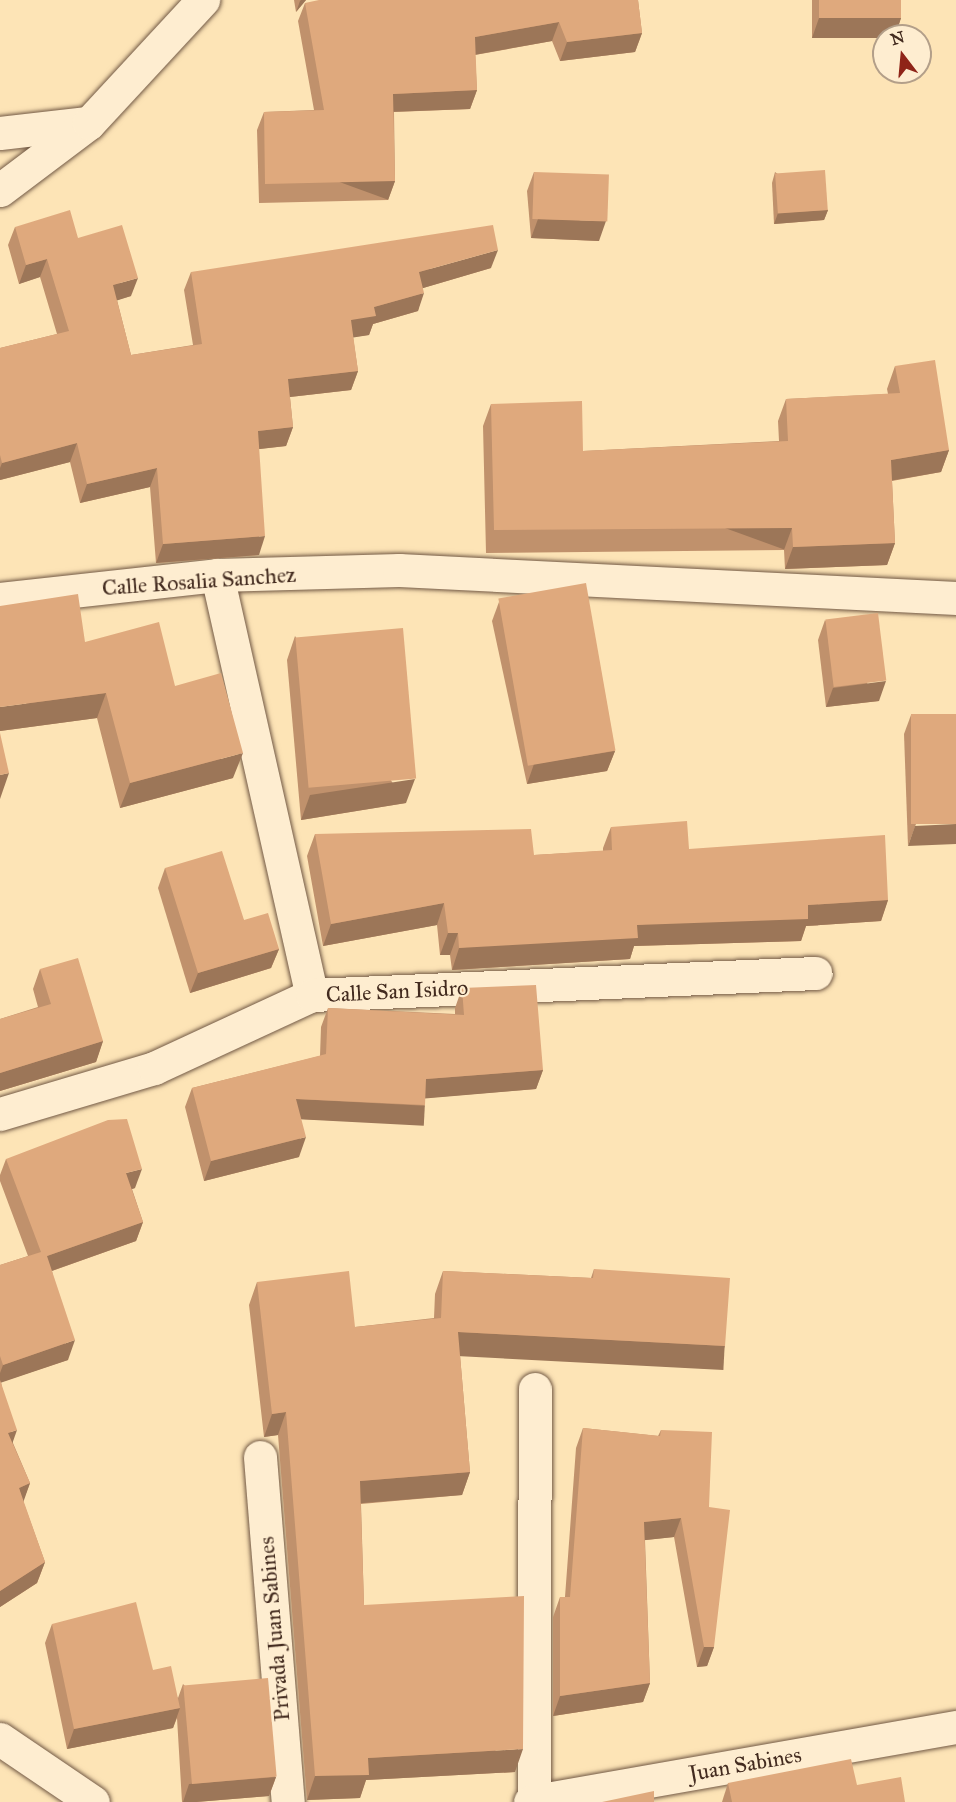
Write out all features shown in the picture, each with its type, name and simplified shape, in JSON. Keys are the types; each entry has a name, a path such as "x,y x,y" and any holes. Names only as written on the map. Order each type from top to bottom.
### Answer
{"street":[{"path":"0,190 89,123 203,0"},
{"path":"0,133 89,123"},
{"name":"Calle Rosalia Sanchez","path":"0,599 217,575 399,570 956,598"},
{"path":"217,575 312,995"},
{"name":"Calle San Isidro","path":"0,1113 154,1068 312,995 816,973"},
{"name":"Juan Sabines","path":"535,1389 532,1802 956,1727"},
{"name":"Privada Juan Sabines","path":"260,1456 288,1802"},
{"path":"0,1739 93,1802"}],"building":[{"path":"319,0 638,0 642,33 567,42 559,22 475,37 477,90 393,94 395,181 265,184 264,112 324,110 305,3"},
{"path":"819,0 901,0 901,18 819,18"},
{"path":"825,170 828,210 778,213 775,173"},
{"path":"534,172 609,175 607,222 532,219"},
{"path":"70,210 78,238 122,225 138,278 113,285 131,355 202,344 191,272 493,225 498,250 419,272 424,293 374,307 376,316 351,320 358,371 288,379 293,427 258,431 265,536 163,544 157,468 87,484 77,443 2,463 0,455 0,348 69,331 47,259 26,265 15,227"},
{"path":"935,360 949,450 891,460 895,543 793,547 792,528 494,530 491,404 582,401 583,451 788,441 786,399 900,393 895,366"},
{"path":"586,583 616,750 528,766 498,598"},
{"path":"78,594 85,642 159,622 175,686 221,673 243,753 130,783 106,693 0,707 0,606"},
{"path":"878,613 886,680 834,687 825,619"},
{"path":"403,628 416,778 309,788 295,637"},
{"path":"911,714 956,714 956,824 911,824"},
{"path":"0,733 9,773 0,775"},
{"path":"687,821 689,849 885,835 888,900 808,905 808,919 637,925 638,938 459,948 458,933 448,933 444,903 331,924 315,834 531,829 534,855 612,850 611,827"},
{"path":"222,851 244,920 268,913 279,949 198,973 165,868"},
{"path":"78,958 103,1041 0,1073 0,1019 51,1004 40,969"},
{"path":"536,985 543,1070 426,1079 425,1105 296,1099 306,1137 211,1161 192,1088 326,1054 328,1008 464,1015 462,988"},
{"path":"127,1119 142,1169 126,1173 143,1222 47,1256 75,1340 3,1365 0,1356 0,1265 41,1252 6,1159 108,1120"},
{"path":"594,1269 730,1278 725,1346 458,1332 470,1472 360,1481 364,1605 524,1596 523,1749 368,1758 369,1775 315,1776 286,1412 272,1414 257,1282 349,1271 355,1327 441,1318 443,1271 593,1278"},
{"path":"0,1380 17,1430 8,1433 30,1483 19,1488 45,1562 0,1591"},
{"path":"583,1428 660,1436 661,1430 712,1432 709,1507 730,1510 714,1647 704,1647 681,1518 644,1522 650,1683 560,1696 560,1597 570,1597"},
{"path":"136,1602 153,1670 171,1666 180,1708 74,1729 52,1624"},
{"path":"268,1678 277,1777 192,1784 183,1685"},
{"path":"851,1759 857,1785 901,1777 905,1802 732,1802 728,1783"},
{"path":"654,1791 654,1802 602,1802"}]}
